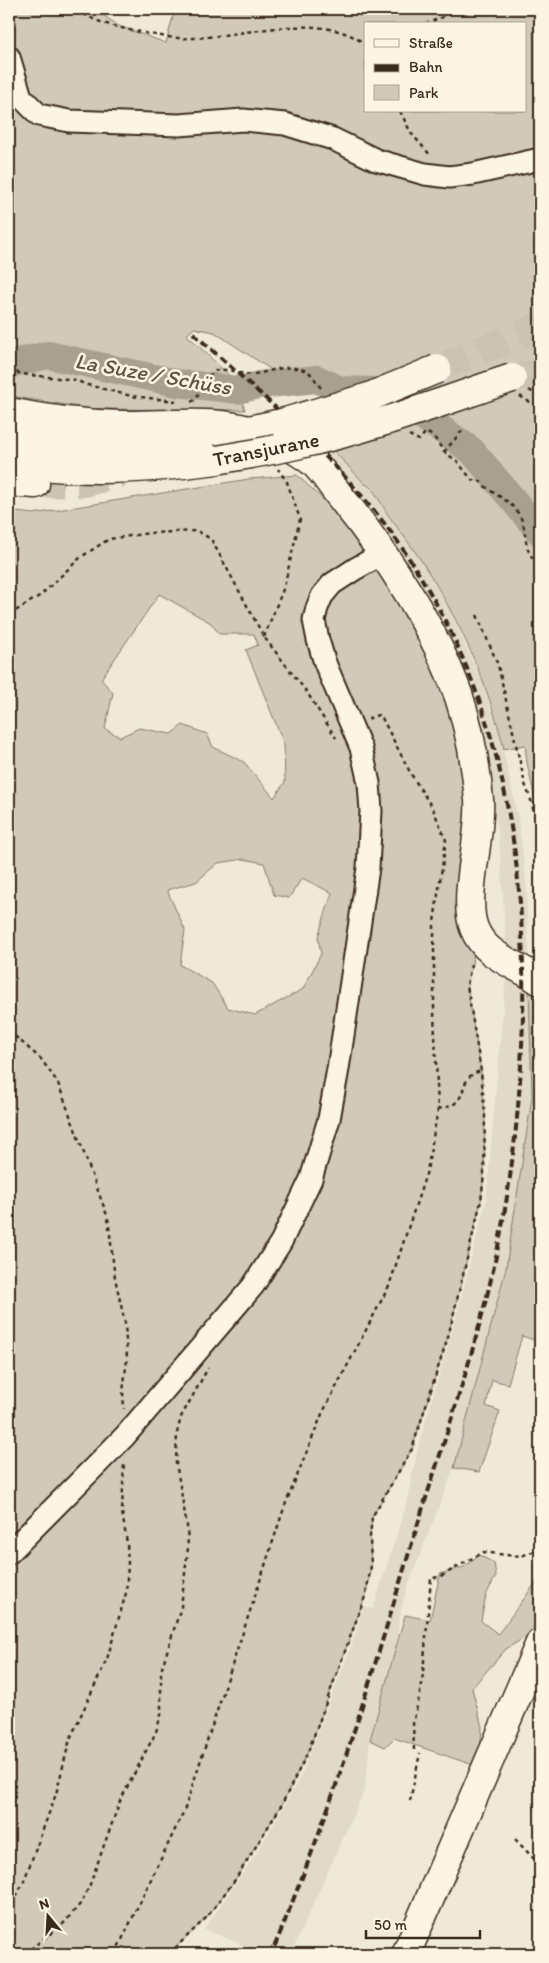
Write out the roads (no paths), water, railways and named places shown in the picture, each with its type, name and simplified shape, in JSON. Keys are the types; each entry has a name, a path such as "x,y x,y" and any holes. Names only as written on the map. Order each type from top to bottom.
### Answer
{"main road":[{"name":"Transjurane","path":"9,435 57,444 84,446 146,444 202,438 254,429 324,411 369,397 439,368"},
{"name":"Transjurane","path":"9,461 37,466 84,469 144,467 218,460 279,449 324,438 521,384"},
{"path":"9,412 46,420 83,424 185,423 233,427 265,435 297,451 296,468 326,476 382,554 411,600 436,646 458,695 466,719 476,772 480,816 470,905 472,924 478,937 494,954 540,981"},
{"path":"406,1954 534,1669 540,1643"}],"street":[{"path":"9,57 21,97 39,115 69,121 179,125 243,120 285,124 333,139 376,160 425,174 449,177 540,159"},
{"path":"9,1553 125,1436 253,1286 281,1242 311,1179 328,1119 338,1069 371,839 370,783 361,748 325,663 314,620 322,596 332,584 382,554"}],"waterway":[{"name":"La Suze / Schüss","path":"9,364 48,355 177,383 238,390 259,385 317,379 340,390 377,391 393,397 472,451 540,532"}],"tunnel":[{"path":"441,367 540,326"},
{"path":"515,378 540,371"},
{"path":"35,484 85,483 122,473"}],"railway":[{"path":"193,333 302,432 352,485 398,542 432,597 460,652 482,710 499,768 511,828 519,889 523,951 522,1048 514,1148 498,1247 484,1309 458,1399 334,1791 271,1954"}]}
